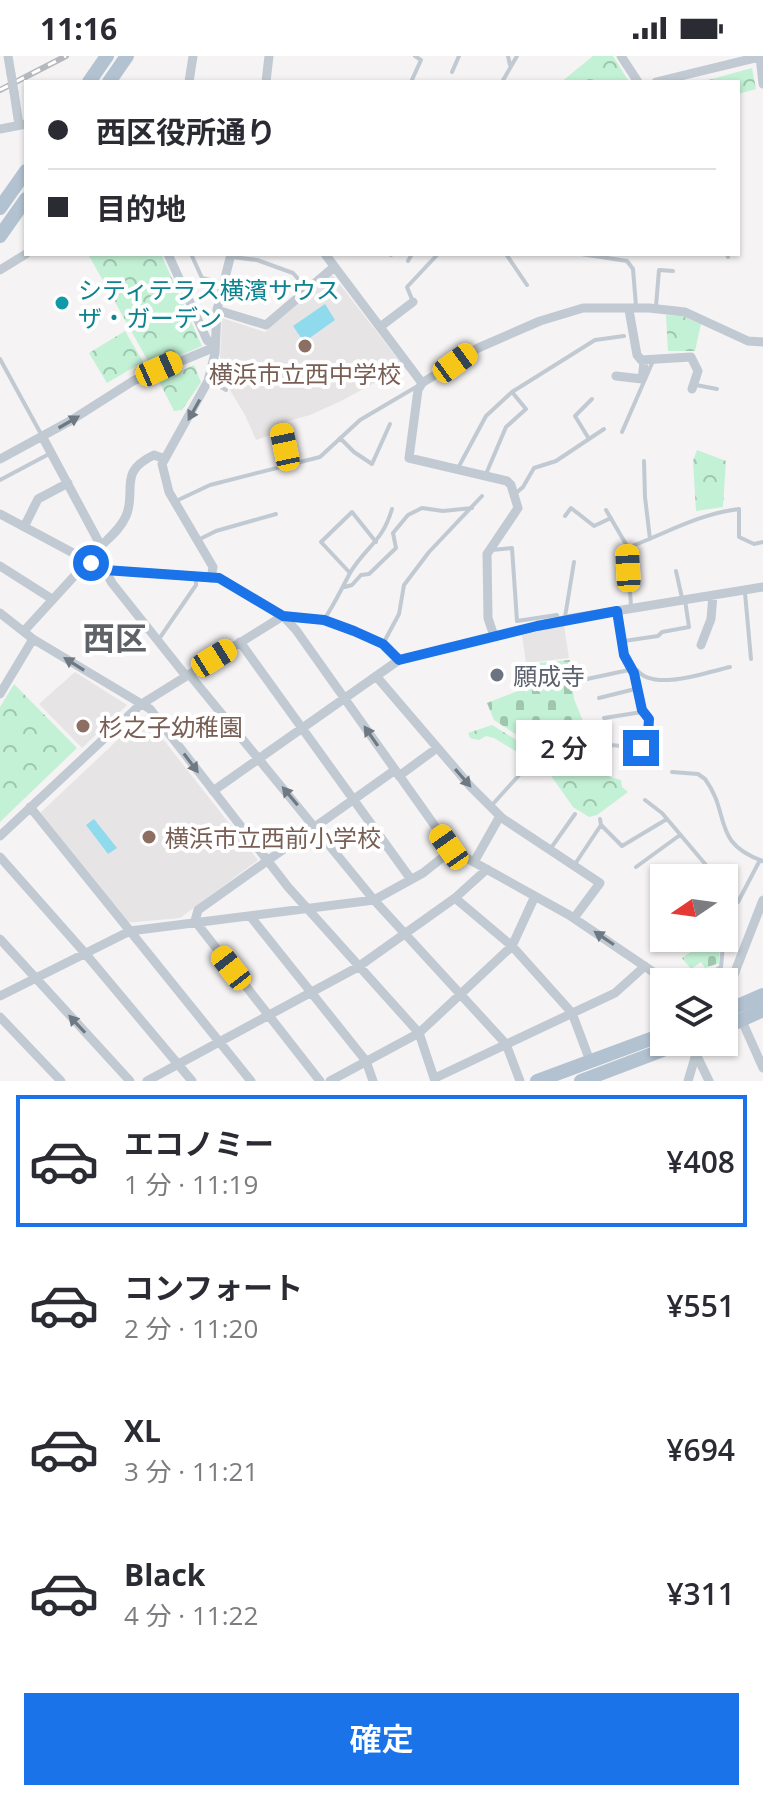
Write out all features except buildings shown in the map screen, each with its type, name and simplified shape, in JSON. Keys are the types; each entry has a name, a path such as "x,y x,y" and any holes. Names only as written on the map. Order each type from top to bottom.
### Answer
{"main road":[{"path":"90,80 107,56"},
{"path":"110,80 127,56"},
{"path":"0,208 24,174"},
{"path":"0,236 24,202"},
{"path":"738,1006 763,995"},
{"path":"738,1023 763,1010"},
{"path":"537,1081 650,1039"},
{"path":"581,1081 650,1055"}],"street":[{"path":"0,129 23,124 8,56"},
{"path":"189,80 193,56"},
{"path":"266,80 269,56"},
{"path":"621,56 637,80"},
{"path":"686,79 761,57 763,84"},
{"path":"0,270 24,255"},
{"path":"169,256 207,340 215,347"},
{"path":"211,578 213,567 175,502 164,478 162,464 208,381 215,347 217,310 230,256"},
{"path":"326,256 422,383"},
{"path":"217,310 266,325 334,267"},
{"path":"380,327 413,302"},
{"path":"494,636 488,618 487,554 518,508 507,481 409,458 418,390 422,383 478,348 556,315 583,308 656,308 685,312 748,341 763,342"},
{"path":"616,376 642,379 644,363 637,355 632,309"},
{"path":"0,459 70,421 133,381 215,347"},
{"path":"641,360 691,357 698,371 693,387"},
{"path":"42,436 101,546 112,583 374,900 506,1044 520,1081"},
{"path":"101,546 128,513 128,485 139,465 154,455 165,459"},
{"path":"24,527 38,499 68,483"},
{"path":"0,514 107,570 219,578 283,616 452,850 574,918 650,969"},
{"path":"24,631 88,561"},
{"path":"0,566 52,599"},
{"path":"213,791 399,660 561,620 763,587"},
{"path":"701,645 711,619 713,595"},
{"path":"617,611 623,652 649,719 647,748"},
{"path":"0,613 33,639 150,709 306,909 419,1033 435,1080 615,993 645,966"},
{"path":"0,836 140,705 283,616 324,620 383,644 399,660"},
{"path":"0,630 10,621"},
{"path":"0,694 33,639"},
{"path":"240,642 410,878"},
{"path":"376,676 500,816 600,883 574,918"},
{"path":"195,921 198,910 266,860 353,799 437,748"},
{"path":"30,807 251,1081"},
{"path":"474,862 500,816"},
{"path":"0,996 130,931 374,900 423,873 452,850"},
{"path":"0,857 192,1081"},
{"path":"147,1081 358,967 455,898 487,869"},
{"path":"330,1081 419,1033 512,946 535,896"},
{"path":"455,898 512,946 572,1013 590,1061"},
{"path":"736,968 763,900"},
{"path":"250,916 366,1061 373,1081"},
{"path":"195,921 320,1081"},
{"path":"0,939 130,1081"},
{"path":"0,1017 61,1081"},
{"path":"742,1021 763,1068"},
{"path":"688,1081 695,1056"},
{"path":"697,1056 709,1081"}],"lane":[{"path":"412,80 421,60 415,56"},
{"path":"452,72 459,56"},
{"path":"508,56 510,65"},
{"path":"503,80 517,56"},
{"path":"192,256 202,278 223,283"},
{"path":"235,256 293,273 307,289"},
{"path":"408,261 411,256"},
{"path":"413,302 407,287 436,256"},
{"path":"507,256 527,285"},
{"path":"594,256 627,261 633,269 632,309"},
{"path":"656,308 659,270 673,271"},
{"path":"456,470 486,416 512,392 595,340 624,336"},
{"path":"0,359 42,436"},
{"path":"622,432 654,359"},
{"path":"208,381 226,390"},
{"path":"175,502 210,485 320,457 360,420 422,383"},
{"path":"693,387 717,389"},
{"path":"485,476 506,427 526,409 512,392"},
{"path":"589,439 575,416 592,399"},
{"path":"340,438 372,464 390,424"},
{"path":"281,429 288,464"},
{"path":"514,494 523,487 534,468 556,461 604,429"},
{"path":"0,480 52,453"},
{"path":"644,461 650,539"},
{"path":"383,644 399,614 404,585 429,552 482,496"},
{"path":"393,533 408,515 422,508 443,511 472,508"},
{"path":"565,516 571,508 594,526 611,518"},
{"path":"324,620 345,587 350,573 386,530 392,509"},
{"path":"627,548 702,516 739,509 739,537 754,544 763,542"},
{"path":"606,510 627,548 631,609"},
{"path":"350,573 321,542 352,512 376,542"},
{"path":"198,540 216,531 276,514"},
{"path":"386,530 393,533"},
{"path":"345,587 352,585 361,575 369,574 396,548 393,533"},
{"path":"490,550 512,548 517,621 557,615 561,620"},
{"path":"561,620 574,562"},
{"path":"621,641 658,636 662,632 689,627 676,571"},
{"path":"158,641 196,585 196,577"},
{"path":"744,590 751,659"},
{"path":"623,652 641,676 667,682 730,667"},
{"path":"587,679 631,669"},
{"path":"599,698 638,689"},
{"path":"604,718 644,712"},
{"path":"599,744 647,748"},
{"path":"672,772 698,774 705,779 734,846 762,861 738,902"},
{"path":"490,806 521,773"},
{"path":"645,800 667,819 705,864"},
{"path":"550,850 575,814"},
{"path":"574,866 601,822 622,846 667,819"},
{"path":"636,867 680,835"}],"shaded area":[{"name":"横浜市立西中学校","path":"332,274 404,367 341,401 285,422 277,433 256,440 225,382 216,376 222,318 265,332"},
{"path":"564,625 569,658 526,663 522,635"},
{"name":"杉之子幼稚園","path":"75,672 127,705 82,748 39,704"},
{"name":"横浜市立西前小学校","path":"144,715 258,860 180,918 125,923 39,814"}],"green space":[{"path":"593,56 613,56 628,80 563,80"},
{"path":"752,68 756,89 740,93 740,80 708,80"},
{"path":"89,256 162,256 202,346 152,368"},
{"path":"666,315 683,316 701,324 695,351 668,351"},
{"path":"125,331 146,367 143,369 139,364 107,383 89,353"},
{"path":"194,365 201,382 182,410 174,411 159,381"},
{"path":"697,450 726,461 723,507 696,511 693,461"},
{"path":"570,660 574,699 587,731 552,758 494,720 487,703 518,691 515,665"},
{"path":"14,684 77,748 0,822 0,707"},
{"path":"492,725 552,762 574,747 594,768 621,780 622,787 628,792 597,815 589,817 573,807 547,770 494,738 470,738 468,733"},
{"path":"691,952 719,952 719,963 705,968 701,962 690,968 682,958"}],"water":[{"path":"325,304 335,320 304,342 293,326"},
{"path":"94,819 117,848 108,854 86,825"}],"railway":[{"path":"0,90 66,56"}],"place":[{"name":"シティテラス横濱サウス ザ・ガーデン","path":"62,303"},
{"name":"横浜市立西中学校","path":"305,346"},
{"name":"願成寺","path":"497,675"},
{"name":"杉之子幼稚園","path":"83,726"},
{"name":"横浜市立西前小学校","path":"149,837"}],"district":[{"name":"西区","path":"115,637"}],"route":[{"path":"91,563 105,570 219,578 283,616 324,620 354,631 383,644 399,660 537,626 617,611 624,655 634,673 642,710 649,719 647,748 641,748"}]}
